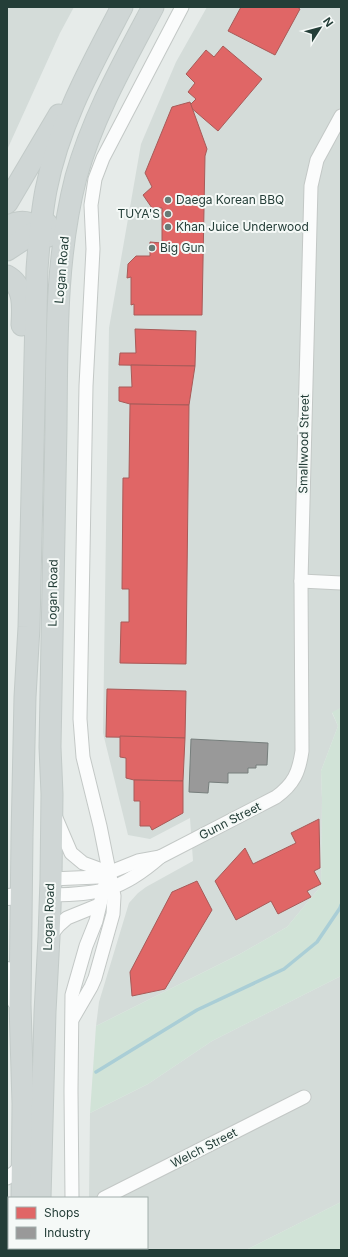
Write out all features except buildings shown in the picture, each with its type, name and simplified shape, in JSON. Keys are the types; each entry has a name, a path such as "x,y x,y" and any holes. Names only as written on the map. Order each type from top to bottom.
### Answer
{"main road":[{"name":"Logan Road","path":"22,1197 23,1104 21,1024 14,888 29,627 36,269 46,188 55,154 67,119 84,80 122,7"},
{"name":"Logan Road","path":"40,1197 45,1012 49,937 52,808 50,747 57,385 62,253 72,194 84,152 101,106 153,7"},
{"path":"7,203 53,125 84,80"},
{"path":"7,250 40,229 54,216 72,194"},
{"path":"7,227 14,223 29,223 40,229 51,239 62,253"},
{"path":"7,276 16,283 20,293 22,303 23,338 34,370"},
{"path":"14,888 50,887"}],"street":[{"path":"72,1197 72,995 86,946 96,921 99,905 108,889 110,873 83,758 80,719 86,386 93,248 91,205 95,179 103,158 182,7"},
{"name":"Smallwood Street","path":"294,778 300,765 302,751 301,581 311,186 317,160 341,116"},
{"path":"301,581 341,583"},
{"name":"Gunn Street","path":"50,887 89,894 108,889 139,874 160,857 276,797 286,790 294,778"},
{"path":"52,808 71,853 83,863 110,873"},
{"name":"Gunn Street","path":"50,887 110,873 142,860 160,857"},
{"path":"73,1018 91,987 97,972 113,914 114,904 108,889"},
{"path":"49,937 59,925 68,918 99,905"},
{"path":"7,970 21,1024"},
{"name":"Welch Street","path":"106,1197 304,1097"},
{"path":"7,1178 22,1164"}],"shaded area":[{"path":"7,7 74,7 60,33 7,150"},
{"path":"207,7 341,7 341,708 332,713 338,726 321,771 321,886 287,927 240,954 96,1026 99,1002 129,903 146,887 193,861 190,818 150,839 128,835 103,733 109,328 141,144 176,62"},
{"path":"341,976 341,1202 246,1250 88,1250 148,1249 148,1197 89,1197 90,1113 148,1084 212,1041"}],"green space":[{"path":"341,708 341,976 212,1041 148,1084 90,1113 96,1026 240,954 287,927 321,886 321,771 338,726 332,712"},
{"path":"341,1202 341,1250 246,1250"}],"waterway":[{"path":"96,1072 197,1010 284,969 317,942 341,905"}],"place":[{"name":"Daega Korean BBQ","path":"168,200"},
{"name":"TUYA'S","path":"168,214"},
{"name":"Khan Juice Underwood","path":"168,227"},
{"name":"Big Gun","path":"152,248"}]}
